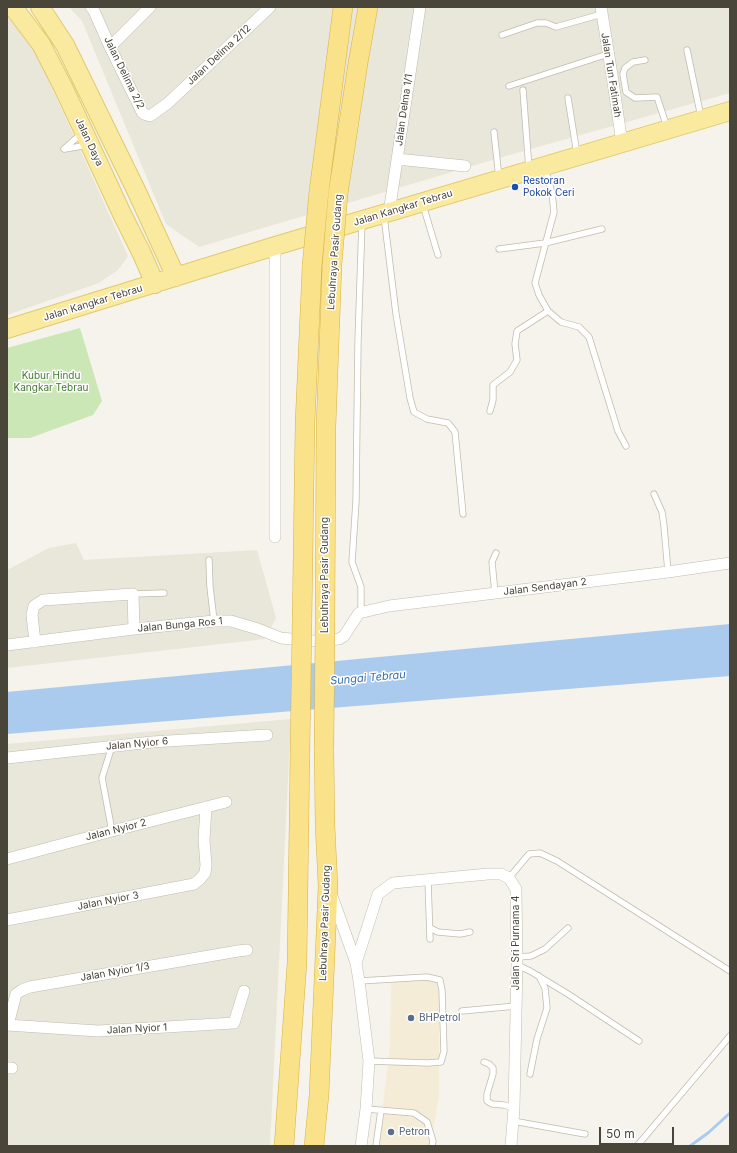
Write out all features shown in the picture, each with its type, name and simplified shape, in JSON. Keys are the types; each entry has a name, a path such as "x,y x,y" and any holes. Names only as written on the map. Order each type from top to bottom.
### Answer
{"highway":[{"name":"Lebuhraya Pasir Gudang","path":"284,1146 297,963 306,423 312,266 319,191 343,7"},
{"name":"Lebuhraya Pasir Gudang","path":"314,1146 319,1095 328,886 324,750 326,427 332,265 338,194 368,7"}],"main road":[{"name":"Jalan Daya","path":"13,7 41,44 63,87 155,284"},
{"name":"Jalan Daya","path":"40,7 65,45 136,190 176,277"},
{"path":"63,87 94,137 98,138 101,131 87,91"},
{"name":"Jalan Kangkar Tebrau","path":"7,329 275,246 730,111"},
{"path":"163,248 190,262 198,264 220,263"},
{"path":"121,294 136,280 141,268 142,254"}],"street":[{"name":"Jalan Delima 2/2","path":"91,7 144,114 150,116 168,103"},
{"path":"110,47 150,7"},
{"name":"Jalan Delima 2/12","path":"168,103 270,7"},
{"name":"Jalan Delma 1/1","path":"386,213 397,159 420,7"},
{"name":"Jalan Tun Fatimah","path":"601,11 608,54 618,74 622,143"},
{"path":"397,159 465,166"},
{"path":"275,246 275,537"},
{"name":"Jalan Sendayan 2","path":"361,612 389,606 730,563"},
{"path":"35,642 32,615 34,606 44,600 133,594 134,629"},
{"name":"Jalan Bunga Ros 1","path":"7,645 134,629 214,621 231,621 281,638 312,641 339,639 344,636 358,614 361,612"},
{"name":"Jalan Nyior 6","path":"7,758 152,742 267,735"},
{"name":"Jalan Nyior 2","path":"7,859 226,802"},
{"name":"Jalan Nyior 3","path":"7,920 194,884 205,873 206,865 204,840 206,807"},
{"path":"356,963 378,894 393,883 488,874 501,874 509,878"},
{"name":"Jalan Sri Purnama 4","path":"509,878 516,889 517,961 514,1108 511,1146"},
{"path":"328,886 356,963 359,981 369,1060 366,1109 361,1146"},
{"name":"Jalan Nyior 1/3","path":"8,1025 16,994 22,990 247,950"},
{"name":"Jalan Nyior 1","path":"8,1025 98,1031 234,1023 244,991"}],"lane":[{"path":"502,35 538,23 546,23 556,27 601,11"},
{"path":"687,50 701,120"},
{"path":"509,86 608,54"},
{"path":"644,60 629,64 618,74 626,92 630,96 635,98 657,97 668,130"},
{"path":"523,90 536,169 552,193 554,212 534,283 548,311 561,322 579,327 589,337 618,431 626,446"},
{"path":"568,98 577,157"},
{"path":"494,132 499,180"},
{"path":"422,202 438,255"},
{"path":"386,213 396,314 410,398 414,412 427,419 448,423 455,432 463,514"},
{"path":"361,612 361,588 352,562 356,501 358,341 362,221"},
{"path":"499,249 545,244 602,229"},
{"path":"490,412 493,400 493,385 510,372 517,360 515,344 517,332 548,311"},
{"path":"654,494 662,512 668,572"},
{"path":"495,593 492,562 496,553"},
{"path":"208,560 214,621"},
{"path":"133,594 164,593"},
{"path":"112,746 102,778 112,831"},
{"path":"509,878 529,854 540,854 557,861 730,971"},
{"path":"428,880 430,939"},
{"path":"430,928 438,932 460,934 470,932"},
{"path":"517,961 545,949 568,928"},
{"path":"517,961 639,1041"},
{"path":"359,981 427,976 440,980 442,990 444,1051 441,1062 428,1063 369,1060"},
{"path":"530,1074 536,1044 547,1008 545,988 539,976"},
{"path":"462,1010 516,1006"},
{"path":"637,1146 730,1036"},
{"path":"484,1062 489,1064 492,1068 493,1074 487,1094 487,1101 492,1104 514,1108"},
{"path":"366,1109 414,1112 427,1122 433,1141 432,1146"},
{"path":"376,1146 380,1110"},
{"path":"513,1120 585,1134"}],"shaded area":[{"path":"69,7 730,7 730,93 506,156 199,247 166,224 82,21"},
{"path":"7,9 31,41 128,256 118,270 99,283 7,315"},
{"path":"76,543 84,560 257,550 276,618 265,639 7,668 7,570 49,548"},
{"path":"291,719 270,1146 7,1146 7,744"},
{"path":"426,979 436,982 439,990 439,1096 430,1146 378,1146 390,1046 391,982"}],"green space":[{"name":"Kubur Hindu Kangkar Tebrau","path":"80,328 102,401 93,415 30,438 7,438 7,348"}],"water":[{"name":"Sungai Tebrau","path":"730,624 730,676 7,734 7,692"}],"waterway":[{"path":"690,1146 708,1133 730,1113"}],"place":[{"name":"Restoran Pokok Ceri","path":"515,187"},
{"name":"BHPetrol","path":"411,1018"},
{"name":"Petron","path":"391,1132"}]}
